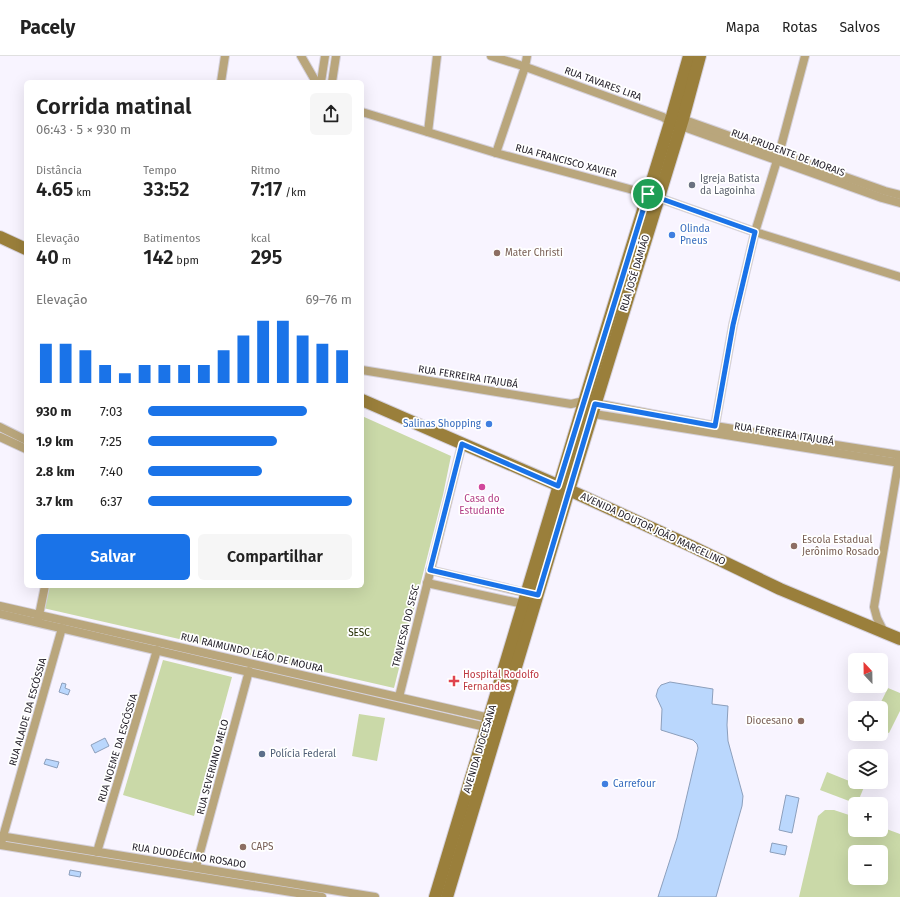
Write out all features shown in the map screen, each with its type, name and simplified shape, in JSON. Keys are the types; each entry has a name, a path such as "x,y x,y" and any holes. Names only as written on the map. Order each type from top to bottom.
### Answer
{"street":[{"path":"221,80 224,56"},
{"path":"301,56 315,80"},
{"path":"321,80 324,56"},
{"path":"332,80 336,56"},
{"path":"428,132 437,56"},
{"name":"RUA TAVARES LIRA","path":"490,56 674,120"},
{"path":"496,153 525,67 527,56"},
{"name":"RUA JOSÉ DAMIÃO","path":"564,488 653,195 674,120 689,56"},
{"name":"RUA JOSÉ DAMIÃO","path":"674,120 700,56"},
{"path":"715,426 733,325 755,232 778,157 805,56"},
{"name":"RUA FRANCISCO XAVIER","path":"364,113 496,153 653,195 755,232 900,277"},
{"name":"RUA PRUDENTE DE MORAIS","path":"674,120 778,157 882,198 900,203"},
{"name":"RUA PRUDENTE DE MORAIS","path":"778,157 900,195"},
{"path":"0,237 24,248"},
{"name":"RUA FERREIRA ITAJUBÁ","path":"364,370 900,458"},
{"name":"AVENIDA DOUTOR JOÃO MARCELINO","path":"364,401 564,488 691,546 780,589 900,639"},
{"name":"RUA FERREIRA ITAJUBÁ","path":"588,408 715,426 900,458"},
{"path":"0,427 24,439"},
{"path":"0,437 24,448"},
{"name":"TRAVESSA DO SESC","path":"399,697 462,444"},
{"path":"884,632 876,618 874,607 900,458"},
{"name":"AVENIDA DIOCESANA","path":"448,897 494,723 564,488"},
{"path":"430,570 531,600"},
{"path":"427,583 531,600"},
{"path":"38,618 45,588"},
{"name":"RUA RAIMUNDO LEÃO DE MOURA","path":"0,606 38,618 62,628 249,672 494,723"},
{"name":"RUA RAIMUNDO LEÃO DE MOURA","path":"0,614 38,618 399,697 494,723"},
{"name":"RUA ALAIDE DA ESCÓSSIA","path":"0,846 62,628"},
{"name":"RUA NOEME DA ESCÓSSIA","path":"97,852 157,650"},
{"name":"RUA SEVERIANO MELO","path":"196,867 249,672"},
{"name":"AVENIDA DIOCESANA","path":"435,897 494,723"},
{"name":"RUA DUODÉCIMO ROSADO","path":"2,836 375,897"},
{"name":"RUA DUODÉCIMO ROSADO","path":"0,846 322,897"}],"green space":[{"name":"SESC","path":"364,417 451,456 443,495 394,688 43,608 48,588 364,588"},
{"path":"163,660 232,677 194,816 123,795"},
{"path":"888,688 900,693 900,711 889,733 888,701 882,701 886,693 888,693"},
{"path":"359,714 385,718 377,761 352,756"},
{"path":"827,772 848,781 848,789 863,789 860,797 848,797 848,801 820,790"},
{"path":"825,810 834,810 848,815 848,837 888,837 888,830 900,834 900,897 799,897 818,816"}],"water":[{"path":"670,682 713,689 712,704 728,706 728,741 743,796 742,806 716,897 658,897 677,838 698,748 697,744 693,740 661,730 662,709 656,696 661,685"},
{"path":"62,683 66,684 65,688 70,690 68,695 59,692"},
{"path":"105,738 109,746 95,753 91,745"},
{"path":"46,759 59,762 57,768 44,764"},
{"path":"786,795 799,798 792,833 779,830"},
{"path":"772,843 787,846 785,855 770,852"},
{"path":"70,870 81,872 80,877 69,875"}],"place":[{"name":"Igreja Batista da Lagoinha","path":"692,185"},
{"name":"Olinda Pneus","path":"672,235"},
{"name":"Mater Christi","path":"497,253"},
{"name":"Salinas Shopping","path":"489,424"},
{"name":"Casa do Estudante","path":"482,487"},
{"name":"Escola Estadual Jerônimo Rosado","path":"794,546"},
{"name":"Hospital Rodolfo Fernandes","path":"454,681"},
{"name":"Diocesano","path":"801,721"},
{"name":"Polícia Federal","path":"262,754"},
{"name":"Carrefour","path":"605,784"},
{"name":"CAPS","path":"243,847"}],"route":[{"path":"648,194 755,232 733,325 715,426 595,404 538,595 430,570 462,444 558,486 648,194"}]}
